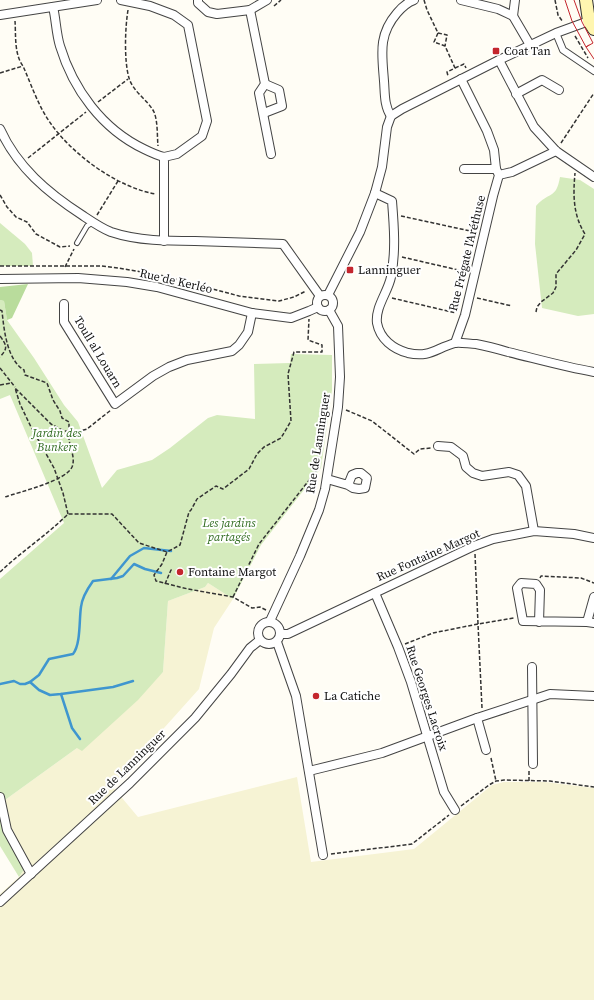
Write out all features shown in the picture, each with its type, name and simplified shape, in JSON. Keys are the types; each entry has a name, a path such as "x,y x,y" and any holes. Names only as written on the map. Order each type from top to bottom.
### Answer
{"main road":[{"path":"586,0 591,25"}],"street":[{"path":"0,15 97,0"},
{"path":"53,7 62,52 74,80 97,113 114,130 133,144 161,156 177,154 202,136 207,121 188,25 174,15 150,6 121,0"},
{"path":"198,0 198,3 208,12 217,14 250,10 267,0"},
{"path":"391,116 385,103 382,53 384,33 391,19 404,2 414,0"},
{"path":"461,0 498,9 513,16 530,45"},
{"path":"513,16 515,0"},
{"path":"250,10 265,84 259,94 271,154"},
{"path":"0,129 27,171 61,202 111,232 164,241 283,244 324,296 332,298 332,306 329,310 323,310 318,306 317,302 324,296 360,232 375,193 382,167 387,128 391,116 461,79 556,33 568,29 591,25"},
{"path":"556,33 562,50 594,71"},
{"path":"499,60 534,127 556,151 594,177"},
{"name":"Rue Frégate l'Aréthuse","path":"455,343 465,315 498,172 494,150 487,131 461,79"},
{"path":"516,94 542,80 559,90"},
{"path":"264,113 282,106 279,90 265,84"},
{"path":"464,168 512,172 556,151"},
{"path":"161,156 164,196 164,241"},
{"path":"375,193 392,201 394,256 391,279 384,296 377,321 379,330 384,340 393,347 407,352 422,354 436,351 455,343 476,344 594,372"},
{"name":"Rue de Kerléo","path":"0,278 78,278 126,282 157,287 252,313 291,318 310,311 318,306"},
{"name":"Toull al Louarn","path":"64,304 64,322 115,404 153,376 169,367 187,360 232,351 239,345 248,332 252,313"},
{"name":"Rue de Lanninguer","path":"270,621 319,510 327,479 338,407 340,377 338,326 329,310"},
{"path":"438,446 451,447 463,456 466,467 473,473 482,476 509,472 518,475 526,486 534,531"},
{"path":"327,479 348,485"},
{"name":"Rue Fontaine Margot","path":"281,634 288,634 474,546 493,539 534,531 574,534 594,538"},
{"path":"539,622 540,590 536,584 521,583 517,588 523,621 539,622 591,623 593,602"},
{"name":"Rue Georges Lacroix","path":"375,593 398,647 444,792 455,810"},
{"path":"277,642 268,644 260,640 258,633 260,626 266,621 277,624 281,634 277,642 296,696 323,856"},
{"name":"Rue de Lanninguer","path":"0,902 130,782 195,718 250,648 260,640"},
{"path":"532,667 533,764"},
{"path":"309,771 382,753 480,717 550,694 594,696"},
{"path":"480,717 486,750"},
{"path":"0,797 7,830 31,874"}],"lane":[{"path":"77,243 88,226 93,222"}],"path":[{"path":"424,0 438,33 434,42 444,46 455,68 447,72 452,84"},
{"path":"555,0 558,15 574,35 591,62"},
{"path":"130,2 126,34 126,55 129,78 140,95 154,112 161,156"},
{"path":"14,13 17,51 20,62 41,108 49,122 58,133 78,154 97,169 118,181 145,192 164,196"},
{"path":"438,33 447,35 444,46"},
{"path":"0,73 23,66"},
{"path":"21,163 129,78"},
{"path":"556,151 594,94"},
{"path":"536,312 537,307 541,302 553,293 556,287 556,274 576,250 585,234 579,225 575,210 574,197 576,165"},
{"path":"93,222 118,181"},
{"path":"0,195 7,207 16,217 27,222 36,234 53,244 60,246 68,246 77,243"},
{"path":"398,215 484,234"},
{"path":"65,267 77,243"},
{"path":"394,256 466,272"},
{"path":"384,296 465,315"},
{"path":"469,296 512,306"},
{"path":"0,310 2,312 9,349 14,362 24,370 25,374 48,383 53,400 60,411 62,418 69,422 69,438 72,446 73,459 72,468 58,479 5,497"},
{"path":"273,613 260,607 252,608 233,597 165,584 156,581 154,576 161,568 167,552 180,545 189,512 197,499 216,486 223,488 249,469 257,454 264,447 281,438 291,421 288,374 294,352 322,352 322,345 308,340 310,311"},
{"path":"0,336 6,344 6,348 0,357"},
{"path":"0,368 15,388 51,424 64,431 77,432 87,429 110,412 115,404"},
{"path":"0,385 11,383"},
{"path":"15,388 30,427 54,468 68,514"},
{"path":"338,407 372,421 414,454 420,449 438,446"},
{"path":"233,597 259,544 317,470 328,470"},
{"path":"0,572 68,514 112,514 139,543 167,552"},
{"path":"474,546 478,624 480,717"},
{"path":"165,584 169,574 173,570"},
{"path":"536,584 541,576 581,578 594,583"},
{"path":"398,647 434,633 522,617"},
{"path":"486,750 490,753 496,781"}],"shaded area":[{"path":"208,583 233,599 214,628 199,689 112,786 138,817 297,777 311,862 414,849 492,785 504,782 545,782 594,788 594,1000 0,1000 0,894 19,877 27,865 7,821 5,800 77,748 163,672 168,601 205,587"}],"green space":[{"path":"560,177 580,180 594,189 594,314 578,316 542,308 535,244 536,206 554,192"},
{"path":"0,223 25,244 32,253 33,266 0,266"},
{"path":"28,284 12,318 7,320 4,301 0,300 0,287"},
{"path":"0,300 4,301 7,320 34,358 64,405 78,422 102,488 117,470 152,460 208,418 217,415 255,419 254,364 290,363 291,354 332,355 332,390 321,468 261,545 233,599 208,583 205,587 168,601 163,672 138,700 82,751 77,748 5,800 7,821 27,865 19,877 0,846 0,579 64,523 10,395 0,399"}],"waterway":[{"path":"111,579 130,556 144,548 171,551"},
{"path":"0,684 14,681 20,684 30,682 39,675 49,659 73,654 76,650 79,638 80,612 82,603 93,581 123,576 134,564 145,569 161,573"},
{"path":"30,682 39,690 50,695 113,687 133,681"},
{"path":"61,694 72,728 80,739"}],"tram line":[{"path":"565,0 572,21 586,47 593,43 582,22 574,0"},
{"path":"589,45 586,47 594,59"}],"place":[{"name":"Coat Tan","path":"496,51"},
{"name":"Lanninguer","path":"350,270"},
{"name":"Fontaine Margot","path":"180,572"},
{"name":"La Catiche","path":"316,696"}],"park label":[{"name":"Jardin des Bunkers","path":"57,440"},
{"name":"Les jardins partagés","path":"229,530"}]}
